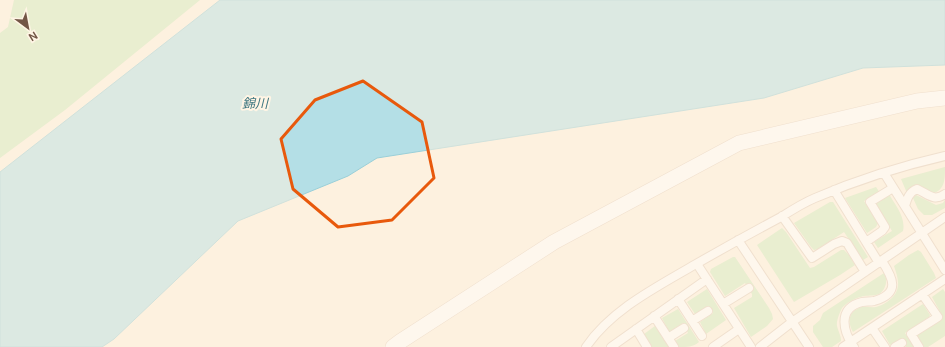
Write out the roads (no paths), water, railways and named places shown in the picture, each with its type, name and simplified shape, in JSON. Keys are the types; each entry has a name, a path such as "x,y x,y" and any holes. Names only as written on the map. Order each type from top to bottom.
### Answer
{"street":[{"path":"393,347 554,242 739,143 917,101 945,98"}],"lane":[{"path":"586,347 594,336 616,315 650,290 814,198 884,173 945,156"},
{"path":"884,173 945,270"},
{"path":"866,242 882,232 885,227 870,202 893,188"},
{"path":"905,206 908,197 917,189 934,198 938,198 945,194"},
{"path":"834,190 866,242 890,273 893,282 890,291 883,298 862,302 853,306 847,312 844,326 852,344"},
{"path":"782,216 812,258 834,244 842,241 847,243 865,272"},
{"path":"760,347 792,322 945,217"},
{"path":"738,240 810,347"},
{"path":"697,264 751,347"},
{"path":"611,347 623,343 636,329 707,279"},
{"path":"843,347 852,344 872,328 945,279"},
{"path":"723,304 749,288"},
{"path":"919,347 911,334 938,317 922,294"},
{"path":"678,299 702,336"},
{"path":"692,321 708,311"},
{"path":"654,316 674,347"},
{"path":"668,338 684,328"},
{"path":"872,328 884,347"},
{"path":"636,329 647,347"},
{"path":"714,347 739,329"}],"water":[{"name":"錦川","path":"220,0 945,0 945,65 863,68 764,98 377,158 348,176 238,221 114,339 102,347 0,347 0,172"}]}
